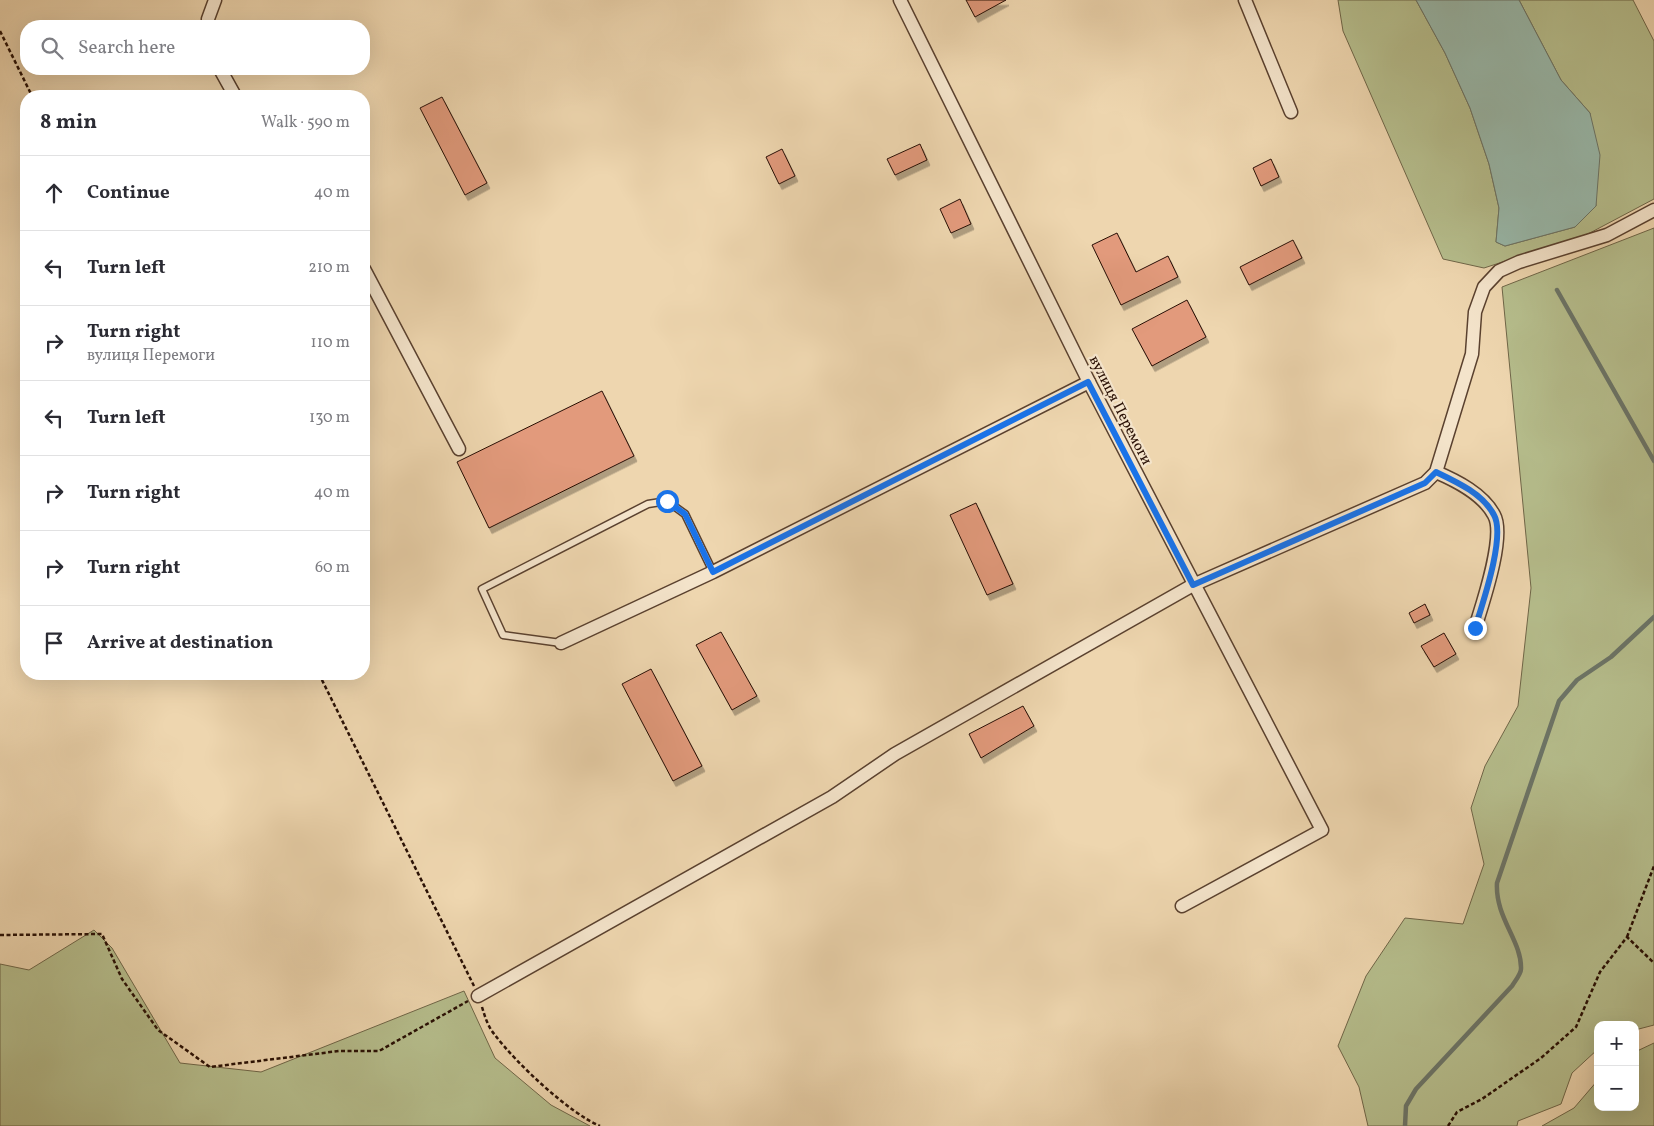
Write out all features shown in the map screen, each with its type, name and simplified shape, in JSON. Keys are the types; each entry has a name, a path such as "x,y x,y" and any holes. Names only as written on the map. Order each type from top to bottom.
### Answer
{"street":[{"path":"208,20 215,0"},
{"name":"вулиця Перемоги","path":"900,0 1088,382 1322,830 1182,906"},
{"path":"1245,0 1291,112"},
{"path":"223,75 232,90"},
{"path":"478,996 832,797 894,754 1193,585 1425,483 1436,472 1472,354 1475,312 1484,286 1499,271 1519,262 1607,235 1654,210"},
{"path":"370,280 459,450"},
{"path":"561,643 713,572 1088,382"},
{"path":"1436,472 1457,482 1486,503 1496,517 1497,530 1493,574 1475,628"}],"lane":[{"path":"561,643 503,635 482,589 648,504 667,501 685,514 713,572"}],"path":[{"path":"0,31 20,72"},
{"path":"22,75 29,90"},
{"path":"322,680 478,996 486,1022 495,1036 544,1086 574,1111 600,1126"},
{"path":"1448,1126 1457,1112 1482,1099 1541,1058 1576,1027 1600,972 1627,937 1654,866"},
{"path":"0,935 102,934 122,979 158,1030 210,1067 339,1051 380,1051 478,996"},
{"path":"1627,937 1654,963"}],"green space":[{"path":"1338,0 1416,0 1445,53 1470,108 1489,164 1499,208 1496,242 1505,246 1575,227 1596,206 1590,113 1561,80 1519,0 1633,0 1654,41 1654,199 1586,235 1484,268 1443,259 1343,31"},
{"path":"1654,228 1654,1025 1639,1029 1639,1021 1594,1021 1594,1053 1572,1073 1561,1104 1518,1121 1517,1126 1368,1126 1359,1087 1338,1046 1366,976 1405,918 1463,924 1484,864 1471,808 1485,766 1518,706 1531,588 1502,287"},
{"path":"94,930 112,948 180,1063 261,1072 464,991 495,1058 551,1105 590,1126 0,1126 0,964 29,970"},
{"path":"1654,1043 1654,1126 1542,1126 1574,1108 1594,1085 1594,1111 1639,1111 1639,1050"}],"shaded area":[{"path":"1416,0 1519,0 1561,80 1590,113 1600,155 1596,206 1575,227 1505,246 1496,242 1499,208 1489,164 1470,108 1445,53"}],"building":[{"path":"966,0 1006,0 975,17"},
{"path":"442,97 487,183 465,195 420,108"},
{"path":"920,144 927,160 895,175 887,159"},
{"path":"782,149 795,176 779,184 766,157"},
{"path":"1271,159 1279,177 1261,186 1253,168"},
{"path":"960,199 971,224 951,233 940,209"},
{"path":"1117,233 1136,272 1168,256 1178,277 1121,305 1092,245"},
{"path":"1293,240 1302,258 1249,285 1240,267"},
{"path":"1187,300 1206,337 1152,366 1132,329"},
{"path":"602,391 634,456 489,528 457,462"},
{"path":"976,503 1013,584 987,595 950,515"},
{"path":"1425,604 1430,615 1414,623 1409,613"},
{"path":"721,632 757,696 732,710 696,645"},
{"path":"1444,633 1456,654 1434,667 1421,646"},
{"path":"651,669 702,766 673,781 622,684"},
{"path":"1023,706 1034,726 981,758 969,734"}],"waterway":[{"path":"1557,290 1654,461"},
{"path":"1405,1126 1406,1106 1416,1089 1512,986 1520,973 1520,959 1500,907 1497,896 1497,883 1559,701 1577,680 1611,657 1654,617"}],"route":[{"path":"667,501 685,514 713,572 1088,382 1193,585 1425,483 1436,472 1457,482 1486,503 1496,517 1497,530 1493,574 1475,628"}]}
